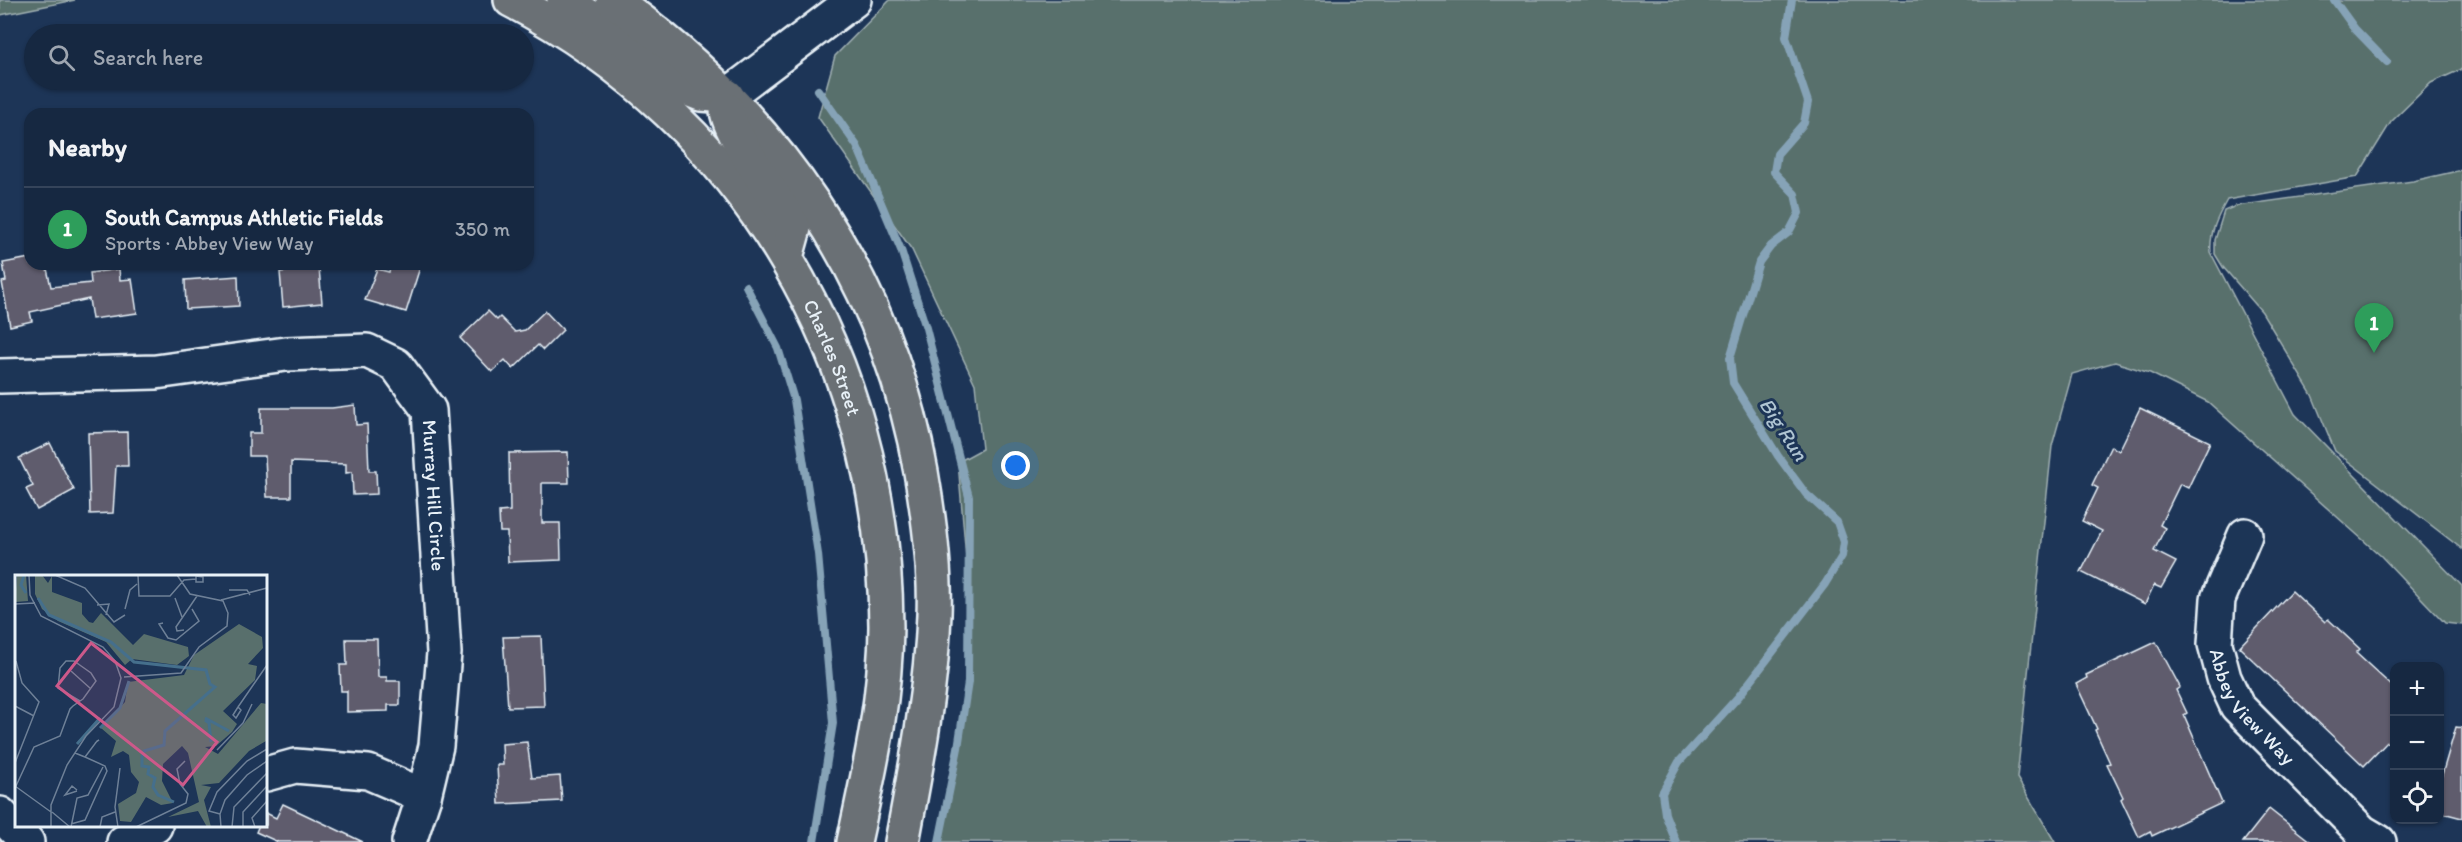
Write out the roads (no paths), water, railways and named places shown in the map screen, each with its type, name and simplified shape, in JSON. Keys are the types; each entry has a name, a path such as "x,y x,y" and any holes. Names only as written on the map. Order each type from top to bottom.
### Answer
{"main road":[{"name":"Charles Street","path":"511,0 592,48 668,111 734,183 786,257 819,320 847,389 868,463 882,544 886,629 883,673 867,779 854,842"},
{"path":"564,0 626,41 688,89 701,94 727,96"},
{"path":"613,0 676,48 727,96 778,154 807,192 851,264 886,341 916,442 929,527 934,612 925,712 902,842"},
{"path":"727,96 727,116 735,134 779,200 794,228 786,257"}],"street":[{"path":"727,96 854,0"},
{"name":"Murray Hill Circle","path":"0,376 156,372 286,354 367,351 396,365 429,410 444,653 436,746 410,842"},
{"name":"Abbey View Way","path":"2246,535 2218,599 2215,644 2224,678 2237,706 2362,832 2379,842"},
{"path":"267,774 295,766 368,772 424,796"},
{"path":"0,814 27,842"},
{"path":"124,842 151,827"}],"waterway":[{"name":"Big Run","path":"1676,842 1665,814 1662,793 1679,762 1739,696 1825,584 1842,556 1844,542 1837,522 1806,494 1778,456 1733,383 1730,358 1759,262 1771,246 1789,232 1799,213 1795,194 1774,172 1777,154 1804,123 1808,102 1786,37 1792,0"},
{"path":"2334,0 2355,29 2387,62"},
{"path":"818,90 857,146 901,250 926,328 969,497 968,682 958,748 939,842"},
{"path":"746,286 778,348 794,400 818,554 833,723 814,842"}],"place":[{"name":"South Campus Athletic Fields","path":"2374,353"}]}
